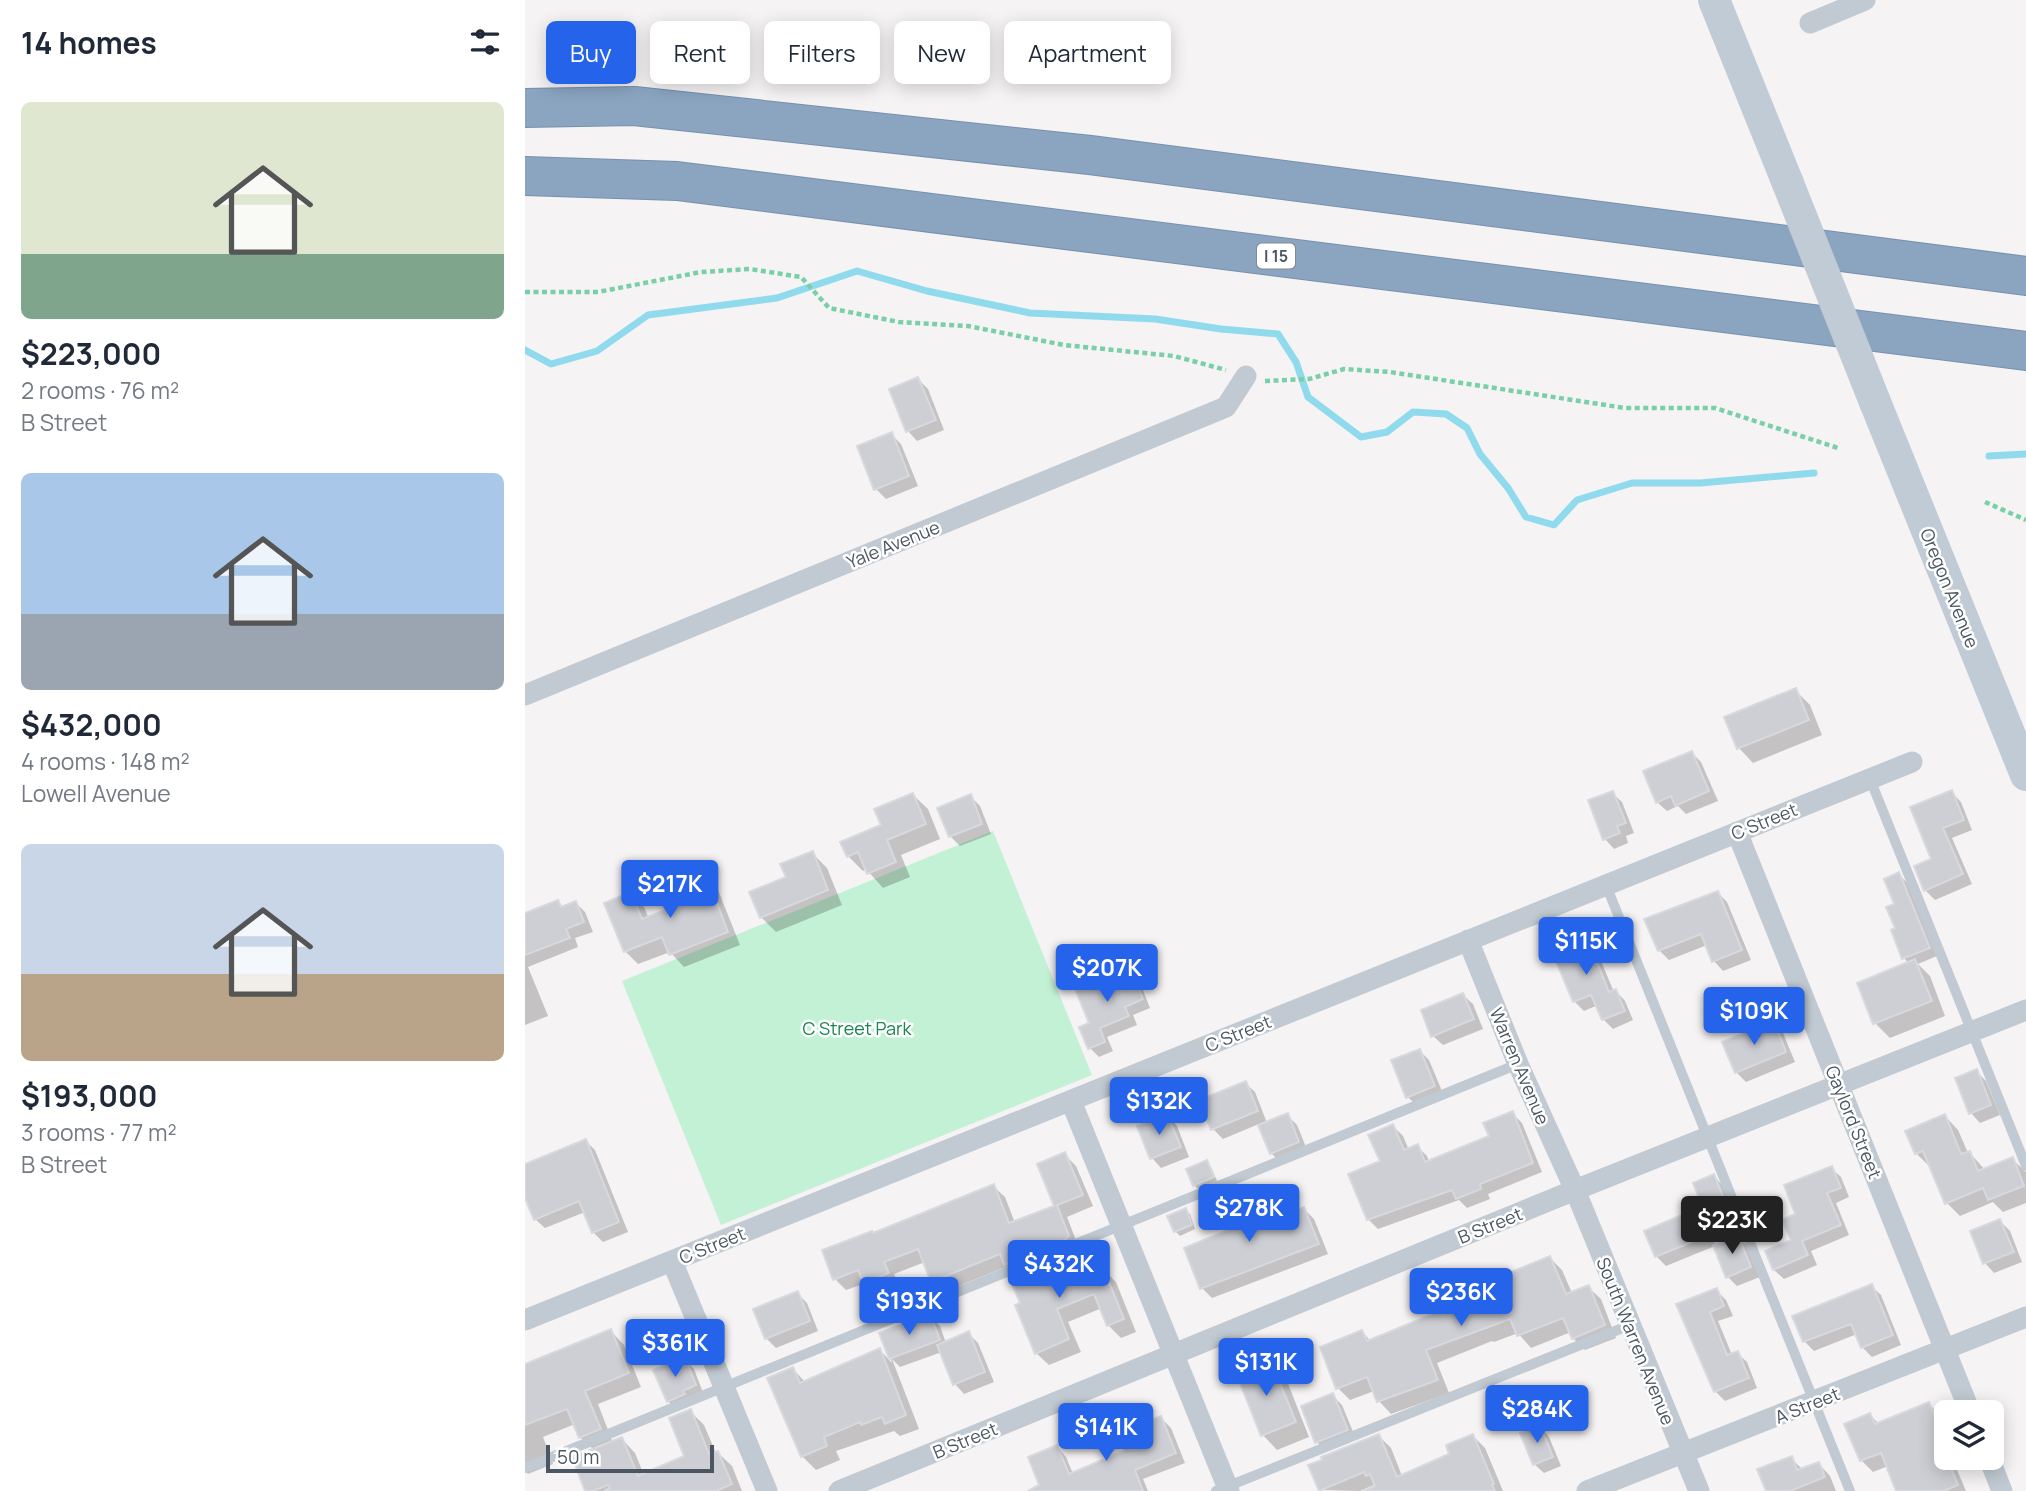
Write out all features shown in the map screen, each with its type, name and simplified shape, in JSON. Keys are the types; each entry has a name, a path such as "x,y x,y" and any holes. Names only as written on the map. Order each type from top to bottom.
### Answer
{"highway":[{"path":"525,107 634,106 1090,155 2026,276"},
{"name":"I 15","path":"525,176 677,181 2026,351"}],"street":[{"name":"Oregon Avenue","path":"1714,0 2026,775"},
{"path":"1810,23 1865,0"},
{"name":"Yale Avenue","path":"525,695 1226,407 1246,376"},
{"name":"C Street","path":"525,1320 1913,762"},
{"name":"Gaylord Street","path":"1737,832 1966,1400"},
{"name":"Warren Avenue","path":"1468,940 1518,1064 1575,1190"},
{"name":"B Street","path":"839,1491 1575,1190 2026,1010"},
{"path":"1071,1101 1174,1355 1224,1490"},
{"name":"South Warren Avenue","path":"1575,1190 1699,1491"},
{"path":"672,1261 767,1491"},
{"name":"A Street","path":"1587,1491 2026,1317"},
{"path":"1994,1470 2002,1491"}],"lane":[{"path":"1870,779 2026,1166"},
{"path":"1606,885 1850,1491"},
{"path":"525,1468 1518,1064"},
{"path":"1224,1490 1630,1325"}],"path":[{"path":"525,292 598,292 701,272 750,269 801,277 829,308 899,321 968,326 1064,345 1174,356 1270,382 1309,379 1344,369 1390,372 1625,408 1716,408 1838,447"},
{"path":"1985,502 2026,520"}],"green space":[{"name":"C Street Park","path":"993,831 1092,1075 721,1225 622,981"}],"building":[{"path":"918,377 936,420 906,432 889,389"},
{"path":"892,432 909,476 874,490 857,446"},
{"path":"1796,688 1809,720 1737,749 1724,717"},
{"path":"1692,751 1709,791 1675,806 1671,796 1656,803 1643,771"},
{"path":"1952,790 1964,820 1943,828 1963,874 1924,891 1914,866 1931,859 1910,807"},
{"path":"1613,791 1626,823 1617,826 1620,833 1603,840 1588,800"},
{"path":"913,793 926,824 887,840 896,862 867,874 858,852 847,857 840,842 881,825 874,809"},
{"path":"971,794 982,824 949,837 937,808"},
{"path":"813,851 828,890 760,918 749,892 786,877 780,864"},
{"path":"1899,872 1930,948 1902,959 1891,930 1895,928 1886,907 1894,904 1884,879"},
{"path":"706,874 728,932 669,955 662,937 624,952 604,903 631,892 642,919 692,900 686,883"},
{"path":"1718,891 1742,950 1712,962 1701,934 1658,951 1644,919"},
{"path":"558,900 561,907 576,901 584,922 566,929 570,938 525,955 525,913"},
{"path":"1586,935 1609,992 1616,989 1625,1011 1602,1020 1591,995 1573,1002 1551,949"},
{"path":"1915,959 1932,1001 1873,1024 1857,983"},
{"path":"1131,969 1143,999 1125,1007 1129,1016 1100,1028 1105,1042 1088,1049 1079,1027 1089,1023 1076,991"},
{"path":"1463,993 1474,1019 1431,1037 1421,1010"},
{"path":"1774,1021 1786,1052 1735,1073 1722,1042"},
{"path":"1420,1049 1435,1086 1406,1098 1391,1060"},
{"path":"1977,1069 1991,1105 1969,1114 1955,1078"},
{"path":"1246,1081 1258,1111 1211,1130 1199,1100"},
{"path":"1513,1111 1533,1163 1480,1184 1481,1189 1456,1199 1452,1190 1367,1220 1348,1174 1380,1161 1368,1135 1393,1124 1404,1150 1418,1144 1425,1162 1489,1136 1483,1123"},
{"path":"1288,1113 1299,1142 1270,1154 1258,1125"},
{"path":"1167,1114 1181,1147 1150,1159 1137,1126"},
{"path":"1945,1114 1961,1154 1970,1151 1978,1171 2013,1157 2024,1186 1988,1200 1983,1188 1945,1204 1923,1151 1915,1154 1905,1131"},
{"path":"586,1139 619,1222 592,1233 579,1201 534,1220 525,1198 525,1164"},
{"path":"1065,1152 1083,1195 1057,1205 1069,1236 1065,1240 1004,1265 1000,1254 931,1282 918,1249 884,1262 889,1273 864,1283 858,1270 833,1280 822,1250 872,1231 873,1233 994,1184 1009,1223 1054,1206 1037,1164"},
{"path":"1207,1160 1214,1177 1193,1186 1186,1169"},
{"path":"1832,1166 1841,1188 1827,1193 1841,1225 1802,1241 1808,1255 1773,1270 1765,1251 1791,1240 1782,1220 1795,1214 1784,1185"},
{"path":"1714,1174 1725,1201 1704,1210 1693,1183"},
{"path":"1253,1200 1263,1224 1304,1207 1319,1244 1200,1289 1184,1248 1233,1228 1226,1211"},
{"path":"1186,1208 1192,1225 1174,1232 1167,1216"},
{"path":"1696,1209 1707,1236 1655,1257 1644,1231"},
{"path":"2000,1219 2014,1252 1983,1264 1970,1231"},
{"path":"1738,1235 1751,1267 1726,1278 1713,1245"},
{"path":"1071,1255 1079,1276 1103,1267 1124,1319 1107,1326 1094,1294 1057,1309 1069,1339 1035,1354 1015,1305 1020,1303 1010,1279"},
{"path":"1550,1256 1566,1294 1589,1285 1605,1325 1572,1339 1563,1318 1517,1336 1510,1319 1426,1350 1438,1380 1377,1402 1367,1377 1336,1389 1320,1347 1362,1330 1367,1341 1467,1300 1462,1285 1485,1276 1487,1282"},
{"path":"1872,1284 1893,1335 1861,1348 1851,1324 1803,1342 1792,1316"},
{"path":"1717,1288 1724,1306 1710,1312 1727,1355 1738,1351 1749,1378 1714,1392 1676,1304"},
{"path":"798,1291 810,1321 765,1339 753,1309"},
{"path":"930,1314 940,1340 889,1359 879,1333"},
{"path":"611,1329 629,1373 585,1391 601,1429 579,1438 567,1409 525,1425 525,1364"},
{"path":"969,1331 985,1372 953,1385 937,1345"},
{"path":"880,1348 906,1415 885,1424 882,1417 861,1425 860,1422 824,1437 827,1446 801,1457 767,1378 793,1367 800,1383"},
{"path":"685,1357 696,1385 683,1391 685,1394 667,1402 653,1370"},
{"path":"1270,1359 1296,1422 1261,1436 1236,1373"},
{"path":"1333,1393 1348,1430 1315,1443 1301,1406"},
{"path":"1929,1402 1934,1414 1934,1470 1952,1470 1958,1485 1944,1491 1896,1491 1881,1453 1860,1461 1844,1424 1870,1413 1875,1424"},
{"path":"691,1409 709,1454 718,1451 732,1484 716,1491 604,1491 610,1488 608,1485 585,1491 572,1457 622,1437 638,1476 684,1456 669,1418"},
{"path":"1161,1416 1176,1453 1135,1470 1143,1491 1028,1491 1039,1485 1028,1457 1057,1445 1069,1474 1124,1451 1117,1434"},
{"path":"1540,1425 1553,1457 1533,1465 1520,1433"},
{"path":"1379,1434 1397,1477 1449,1454 1446,1445 1473,1434 1495,1491 1363,1491 1375,1486 1370,1474 1366,1476 1364,1472 1319,1491 1308,1465 1322,1460 1321,1457"},
{"path":"1792,1456 1797,1470 1819,1462 1825,1477 1790,1491 1766,1491 1757,1469"}],"waterway":[{"path":"525,350 551,364 597,351 648,315 777,298 857,271 927,291 1030,313 1155,319 1278,334 1296,362 1308,397 1361,437 1387,432 1413,412 1446,414 1467,428 1480,454 1508,488 1526,517 1554,525 1577,500 1632,483 1700,483 1814,473"},
{"path":"1989,456 2026,454"}]}
